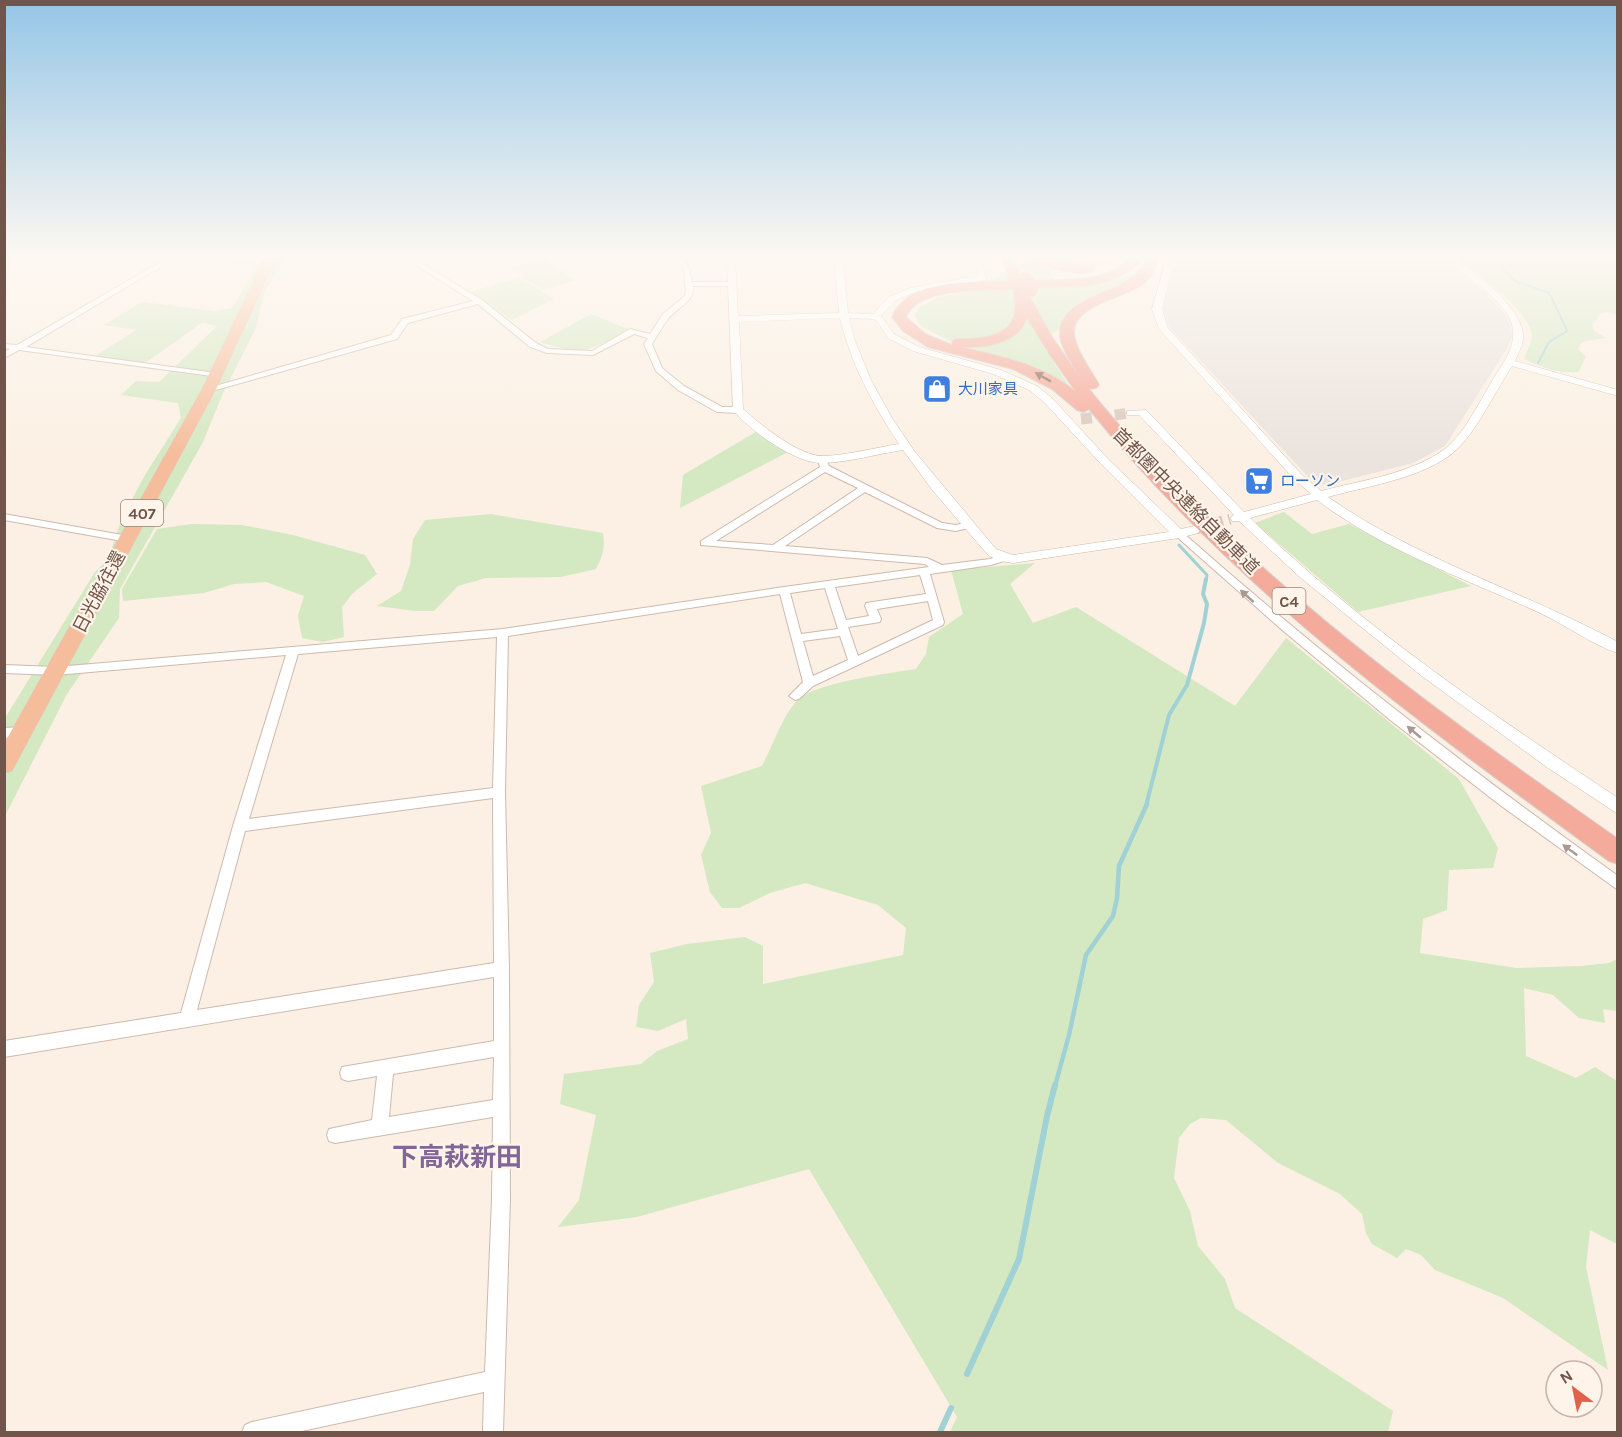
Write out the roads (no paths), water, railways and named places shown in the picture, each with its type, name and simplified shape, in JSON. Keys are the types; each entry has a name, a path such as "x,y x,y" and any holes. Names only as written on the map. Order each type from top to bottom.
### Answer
{"highway":[{"name":"日光脇往還","path":"4,765 213,382 240,324"},
{"path":"903,324 918,336 1008,363 1040,375 1065,390 1196,524"},
{"path":"911,324 932,338 950,342 984,342 1002,338 1017,324"},
{"name":"首都圏中央連絡自動車道","path":"1043,324 1062,363 1094,406 1196,524 1392,686 1484,757 1617,853"},
{"name":"首都圏中央連絡自動車道","path":"1048,324 1091,385 1170,475 1233,537 1287,585 1414,689 1617,837"},
{"path":"1069,324 1067,336 1091,385"}],"street":[{"path":"4,356 60,324"},
{"path":"4,346 213,382 394,337 403,324"},
{"path":"507,324 533,345 547,351 593,353 633,331 651,337"},
{"path":"660,324 648,344 659,369 693,396 720,410 738,410 755,425 801,454 940,526 956,528 969,525"},
{"path":"733,324 738,410"},
{"path":"845,324 854,352 874,394 906,446 969,525 993,552 1003,558"},
{"path":"883,324 891,336 916,349 997,372 1033,388 1179,534 1261,609 1435,749 1617,884"},
{"path":"1162,324 1298,476 1319,496 1355,520 1400,544 1543,609 1617,648"},
{"path":"1236,518 1416,469 1450,450 1462,437 1509,362 1518,340 1515,324"},
{"path":"1509,362 1617,393"},
{"path":"1131,413 1142,412 1236,518 1346,610 1434,678 1617,807"},
{"path":"1068,421 1081,419"},
{"path":"906,446 824,464 705,543 927,561 940,569"},
{"path":"774,549 865,489"},
{"path":"4,517 128,539"},
{"path":"4,669 56,671 503,633 784,590 1179,534 1196,524"},
{"path":"795,696 809,683 939,622 924,571"},
{"path":"830,584 854,662"},
{"path":"784,590 809,683"},
{"path":"797,638 876,619 870,606 932,597"},
{"path":"493,1432 501,1199 502,969 499,792 503,633"},
{"path":"187,1020 240,826 293,652"},
{"path":"4,733 23,732"},
{"path":"240,826 499,792"},
{"path":"4,1049 502,969"},
{"path":"348,1073 502,1048"},
{"path":"380,1127 386,1067"},
{"path":"335,1134 501,1107"},
{"path":"252,1432 494,1380"}],"waterway":[{"path":"1538,363 1549,342 1567,331 1564,324"},
{"path":"1179,545 1207,575 1206,581"},
{"path":"1146,806 1169,715 1187,685 1204,623 1207,604 1203,594 1206,579"},
{"path":"1055,1086 1069,1035 1086,955 1113,916 1117,898 1119,866 1147,804"},
{"path":"967,1374 1019,1259 1055,1085"},
{"path":"940,1432 951,1408"}],"tunnel":[{"path":"1081,419 1131,413"},
{"path":"1196,529 1230,519"}],"place":[{"name":"大川家具","path":"937,389"},
{"name":"ローソン","path":"1259,481"}],"district":[{"name":"下高萩新田","path":"457,1157"}]}
